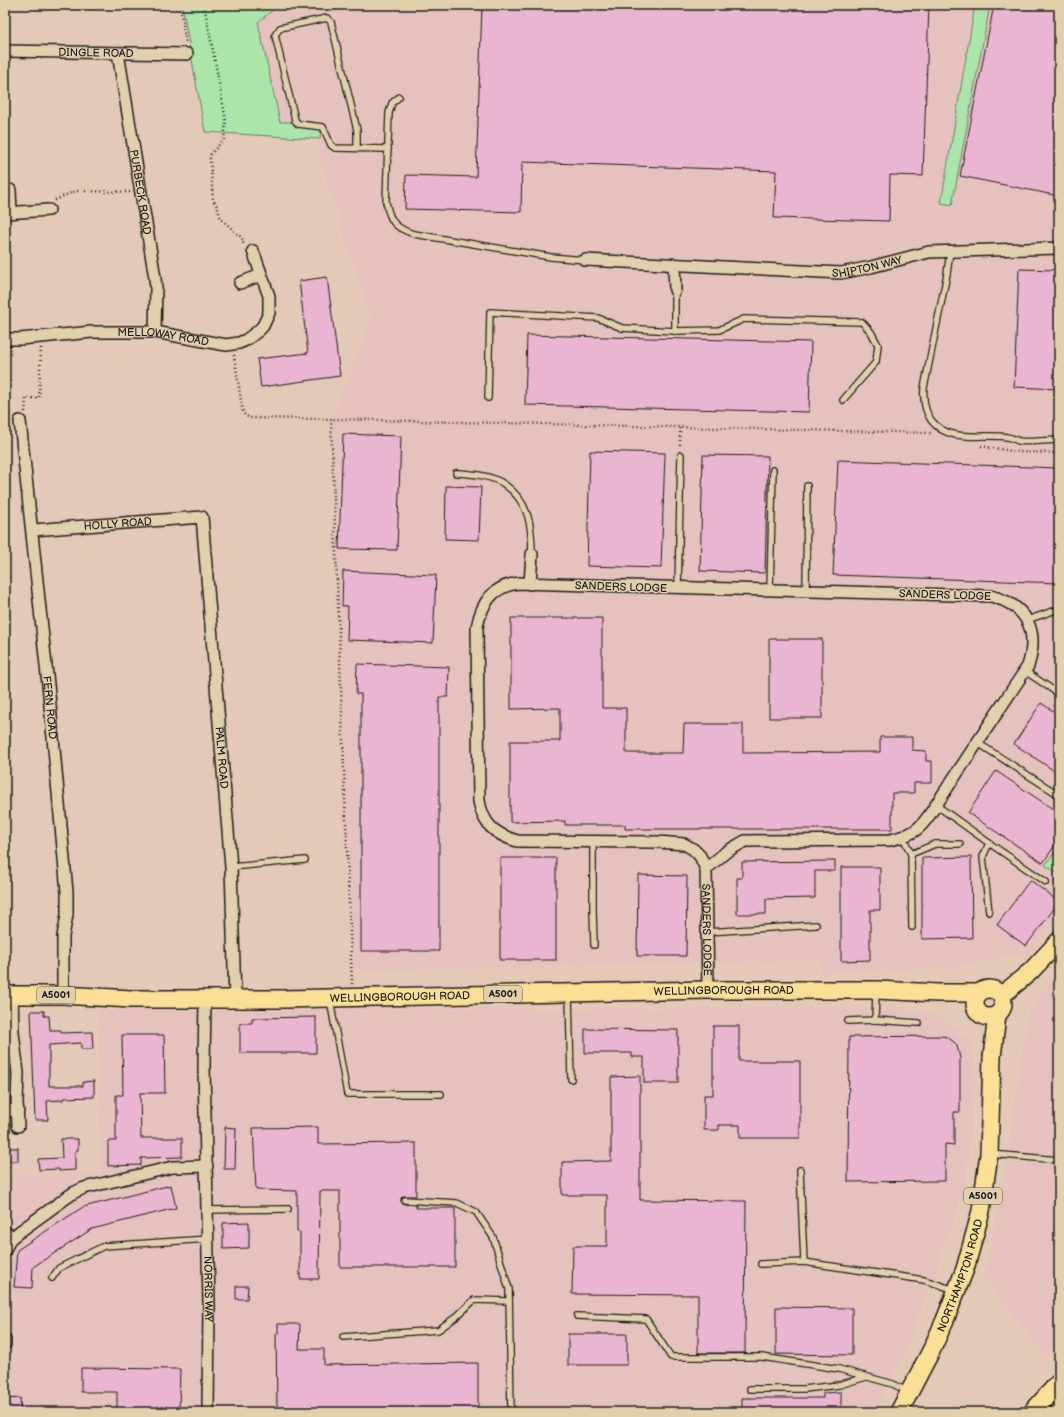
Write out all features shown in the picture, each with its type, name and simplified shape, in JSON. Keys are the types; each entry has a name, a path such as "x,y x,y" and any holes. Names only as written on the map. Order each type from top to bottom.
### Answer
{"highway":[{"path":"1033,1412 1059,1383"}],"main road":[{"name":"WELLINGBOROUGH ROAD","path":"8,995 63,995 131,999 235,999 708,990 876,990 938,993 984,1007 983,990 992,989 1001,996 1031,971 1059,941"},
{"name":"NORTHAMPTON ROAD","path":"899,1412 932,1349 957,1291 981,1211 989,1154 992,1057 984,1007"}],"street":[{"name":"DINGLE ROAD","path":"5,51 187,54"},
{"name":"PURBECK ROAD","path":"118,53 155,283 155,332"},
{"path":"10,190 8,212 49,210"},
{"name":"SHIPTON WAY","path":"585,260 674,266 841,273 929,252 1059,248"},
{"name":"MELLOWAY ROAD","path":"5,339 92,332 155,332 226,345 246,340 258,331 269,313 268,296 253,251"},
{"path":"674,266 675,290"},
{"path":"240,283 262,275"},
{"name":"FERN ROAD","path":"20,421 33,530 67,892 67,915 63,936 63,995"},
{"name":"HOLLY ROAD","path":"33,530 202,517"},
{"name":"PALM ROAD","path":"202,517 231,867 235,999"},
{"path":"530,584 532,554"},
{"name":"SANDERS LODGE","path":"706,869 726,852 745,841 890,840 913,833 923,824 1025,671 1032,653 1032,639 1030,626 1022,613 1003,599 991,596 530,584 509,585 499,589 490,596 482,606 479,615 477,634 479,801 483,817 491,828 502,837 517,841 657,842 684,844 693,849 700,856 706,869 708,990"},
{"path":"8,995 18,1073 18,1126"},
{"name":"NORRIS WAY","path":"205,999 204,1066 208,1239 208,1412"},
{"path":"5,1111 18,1110"},
{"path":"5,1250 10,1239 15,1235 73,1193 84,1188 173,1167 206,1166"}],"lane":[{"path":"357,148 357,130 331,22 327,18 280,28 274,35 295,120 298,124 319,125 324,127 331,145 335,148 388,149"},
{"path":"399,96 392,103 389,113 386,202 388,214 397,227 414,234 551,257 585,260"},
{"path":"950,252 924,388 924,405 929,417 945,432 961,435 1008,437 1019,441 1059,440"},
{"path":"675,290 675,331"},
{"path":"488,398 490,312 598,318 622,328 675,331 719,330 744,319 862,322 871,332 878,345 876,362 843,400"},
{"path":"678,588 681,456"},
{"path":"770,590 774,470"},
{"path":"456,473 476,474 493,479 503,483 516,496 526,510 530,524 532,534 532,554"},
{"path":"806,591 807,486"},
{"path":"1027,620 1059,609"},
{"path":"1025,671 1059,694"},
{"path":"978,743 1059,795"},
{"path":"936,805 1046,882"},
{"path":"903,837 911,854 912,927"},
{"path":"593,841 594,945"},
{"path":"989,843 983,857 989,912"},
{"path":"911,854 935,844 960,844"},
{"path":"231,867 305,860"},
{"path":"707,932 816,925"},
{"path":"876,990 876,1020"},
{"path":"569,993 571,1079"},
{"path":"330,998 347,1094 441,1094"},
{"path":"848,1021 876,1020 919,1023"},
{"path":"989,1154 1059,1160"},
{"path":"800,1170 804,1262"},
{"path":"405,1200 457,1203 476,1212 493,1237 509,1288 511,1412"},
{"path":"207,1210 288,1209"},
{"path":"5,1229 15,1235"},
{"path":"52,1278 59,1268 104,1246 208,1239"},
{"path":"761,1264 804,1262 924,1280 957,1291"},
{"path":"343,1337 438,1330 456,1317 474,1300 509,1301"},
{"path":"577,1316 646,1319 671,1357 762,1358 839,1369 893,1384 909,1392"},
{"path":"750,1389 804,1389 839,1385 866,1377"}],"path":[{"path":"180,5 187,54"},
{"path":"204,5 226,121 224,139 211,154 210,158 213,200 221,219 242,238 246,250 253,251"},
{"path":"49,210 49,203 75,191 140,193"},
{"path":"20,421 26,412 26,398 39,398 42,336"},
{"path":"232,344 242,413 249,418 331,419"},
{"path":"680,428 681,456"}],"shaded area":[{"path":"279,5 975,5 941,203 952,205 990,5 1059,5 1059,847 1045,865 1059,874 1059,913 1032,952 951,967 822,973 821,960 351,970 331,419 372,321 320,158 320,129 313,122 280,122 258,22"},
{"path":"1059,970 1059,1341 1046,1356 984,1278 1006,1168 1028,1016"},
{"path":"883,1008 918,1011 941,1018 959,1031 970,1043 975,1064 975,1085 964,1189 905,1352 873,1412 5,1412 5,1177 101,1172 98,1010"}],"green space":[{"path":"182,5 279,5 258,22 280,122 313,122 321,129 320,139 205,132"},
{"path":"975,5 990,5 952,205 941,203"},
{"path":"1059,847 1059,874 1045,865"}],"building":[{"path":"482,5 929,5 923,176 890,175 889,221 774,218 776,171 522,162 521,212 405,209 406,175 476,177"},
{"path":"994,5 1059,5 1059,196 960,176"},
{"path":"1019,269 1059,270 1059,389 1014,387"},
{"path":"327,277 340,376 261,387 257,359 308,353 299,281"},
{"path":"527,335 811,342 809,412 525,405"},
{"path":"343,434 401,436 397,550 339,549"},
{"path":"590,451 665,453 661,568 587,566"},
{"path":"703,455 768,456 765,573 700,571"},
{"path":"838,460 1059,468 1059,583 833,575"},
{"path":"446,486 481,487 479,540 445,539"},
{"path":"343,571 436,575 433,643 347,640 348,606 342,606"},
{"path":"511,618 602,618 602,708 626,708 626,753 683,753 684,724 743,724 743,753 880,752 880,737 912,737 912,750 926,751 926,761 932,761 932,783 914,783 914,793 892,793 892,829 625,829 625,825 565,825 565,821 510,822 510,741 560,741 560,708 511,709"},
{"path":"769,639 822,639 822,718 769,718"},
{"path":"357,664 449,667 448,697 439,697 439,951 361,951 361,694 356,694"},
{"path":"1041,703 1059,715 1059,774 1014,744"},
{"path":"996,771 1059,813 1059,839 1043,863 968,813"},
{"path":"971,857 972,938 922,939 922,858"},
{"path":"500,858 556,858 556,960 500,960"},
{"path":"835,861 835,871 815,871 815,898 766,899 766,914 737,914 737,878 742,878 742,862"},
{"path":"841,867 880,867 880,910 870,910 870,960 841,961"},
{"path":"638,875 687,876 686,956 637,956"},
{"path":"1030,880 1059,902 1026,946 997,925"},
{"path":"31,1011 44,1011 44,1016 49,1016 50,1030 61,1030 61,1033 92,1032 93,1049 81,1049 81,1043 49,1045 49,1086 83,1086 83,1082 94,1081 94,1097 63,1098 63,1100 47,1101 48,1120 35,1120"},
{"path":"316,1017 316,1053 240,1053 240,1023 252,1023 252,1018"},
{"path":"713,1026 739,1026 739,1061 800,1061 800,1138 740,1138 740,1125 719,1125 719,1130 704,1130 704,1095 713,1095"},
{"path":"585,1029 678,1030 678,1083 644,1083 644,1057 632,1057 632,1053 585,1053"},
{"path":"122,1035 164,1035 165,1093 140,1093 141,1138 182,1138 182,1157 141,1158 141,1165 108,1166 108,1141 116,1141 116,1095 123,1095"},
{"path":"849,1037 947,1037 954,1042 957,1046 960,1058 960,1112 954,1112 954,1145 945,1144 945,1181 848,1182"},
{"path":"640,1076 640,1200 746,1201 745,1353 698,1353 698,1295 572,1294 573,1246 607,1246 607,1195 562,1195 562,1162 611,1161 611,1077"},
{"path":"225,1127 236,1128 235,1169 224,1169"},
{"path":"318,1127 318,1144 416,1143 416,1196 403,1196 401,1198 401,1202 404,1204 416,1205 416,1208 455,1208 455,1267 340,1267 340,1191 320,1191 319,1279 300,1279 300,1232 297,1232 297,1191 256,1190 253,1128"},
{"path":"61,1139 78,1139 78,1150 75,1151 75,1170 39,1170 38,1159 62,1158"},
{"path":"5,1148 18,1148 18,1161 5,1161"},
{"path":"171,1185 176,1208 92,1229 33,1267 32,1288 14,1287 17,1250 83,1207"},
{"path":"249,1222 249,1248 223,1249 223,1223"},
{"path":"236,1286 248,1286 247,1299 236,1299"},
{"path":"776,1307 852,1308 852,1355 776,1354"},
{"path":"278,1324 300,1324 299,1349 324,1349 324,1365 478,1363 478,1412 277,1412 276,1333 278,1334"},
{"path":"568,1334 627,1334 627,1365 568,1365"},
{"path":"81,1368 180,1369 179,1411 117,1410 117,1392 81,1392"},
{"path":"841,1392 841,1412 742,1412 742,1398 823,1398 823,1393"},
{"path":"20,1398 21,1412 5,1412 5,1399"}]}
